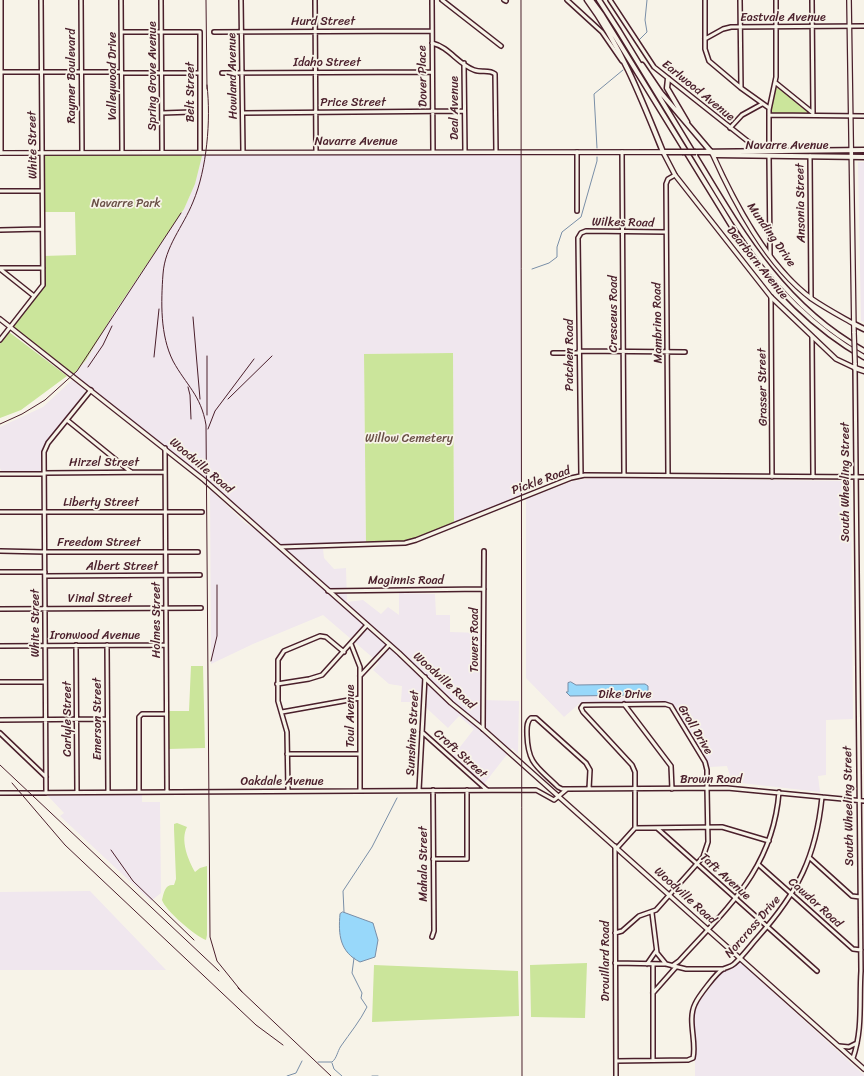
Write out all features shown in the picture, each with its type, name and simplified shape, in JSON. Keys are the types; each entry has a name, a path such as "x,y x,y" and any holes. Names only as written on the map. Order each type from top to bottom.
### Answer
{"highway":[{"path":"587,0 636,84 663,152"},
{"path":"591,0 602,15 736,233 758,264 784,295 814,323 864,357"},
{"path":"599,0 742,233 766,267 790,293 816,317 845,340 864,351"},
{"path":"631,50 662,93 712,153"},
{"path":"668,79 667,88 685,115 688,124"},
{"path":"730,156 730,153 749,153 759,150"},
{"name":"Navarre Avenue","path":"712,153 716,156 730,156 752,153 759,150 864,150"},
{"path":"752,153 767,154 769,150"},
{"name":"Navarre Avenue","path":"663,152 712,153 716,151 752,153 769,156 864,157"},
{"path":"854,324 864,329"},
{"path":"855,366 864,371"}],"main road":[{"name":"South Wheeling Street","path":"849,0 855,366"},
{"name":"Navarre Avenue","path":"1,153 663,152"},
{"name":"Dearborn Avenue","path":"663,152 675,175 771,297 836,359 855,366"},
{"name":"Munding Drive","path":"712,153 729,191 770,255 811,298 854,324"},
{"name":"Woodville Road","path":"0,319 165,448 280,547 425,677 451,703 483,729 560,797 864,1069"}],"street":[{"path":"1,0 1,153"},
{"name":"White Street","path":"34,296 43,285 41,0"},
{"name":"Raymer Boulevard","path":"81,0 82,152"},
{"name":"Valleywood Drive","path":"121,0 122,152"},
{"name":"Spring Grove Avenue","path":"161,0 162,152"},
{"name":"Howland Avenue","path":"241,0 243,152"},
{"path":"315,0 316,152"},
{"name":"Dover Place","path":"432,0 433,152"},
{"path":"442,0 500,46"},
{"path":"567,0 602,32 627,69"},
{"name":"Earlwood Avenue","path":"610,0 654,67 751,144 752,153"},
{"path":"705,0 705,52 710,64 769,108"},
{"path":"740,0 741,88"},
{"path":"769,150 769,108 776,83 776,0"},
{"path":"812,0 813,112"},
{"name":"Eastvale Avenue","path":"705,39 724,28 864,27"},
{"name":"Hurd Street","path":"214,32 432,31"},
{"path":"122,32 161,32"},
{"name":"Belt Street","path":"161,32 200,32 200,152"},
{"path":"432,43 446,50 474,70 494,72 496,76 496,152"},
{"name":"Deal Avenue","path":"464,63 465,152"},
{"path":"1,72 200,73"},
{"name":"Idaho Street","path":"222,73 432,72"},
{"path":"776,83 818,116"},
{"path":"730,128 742,116 762,104"},
{"name":"Price Street","path":"243,113 464,111"},
{"path":"162,113 192,112"},
{"path":"769,116 864,116"},
{"path":"577,152 578,212"},
{"name":"Cresceus Road","path":"622,152 624,475"},
{"path":"769,156 770,255"},
{"name":"Ansonia Street","path":"810,156 811,298"},
{"name":"Mambrino Road","path":"668,475 666,184 668,179 675,175"},
{"path":"0,191 42,191"},
{"path":"0,230 42,229"},
{"name":"Wilkes Road","path":"580,235 584,231 666,232"},
{"name":"Patchen Road","path":"580,235 578,240 580,476"},
{"path":"0,269 43,268"},
{"path":"0,269 34,296 0,340"},
{"name":"Grasser Street","path":"771,297 772,477"},
{"path":"812,337 813,477"},
{"path":"553,353 685,352"},
{"name":"South Wheeling Street","path":"852,1058 858,1041 861,1024 855,366"},
{"path":"91,390 67,420 132,472"},
{"name":"White Street","path":"46,793 44,452 48,443 67,420"},
{"name":"Holmes Street","path":"165,448 166,792"},
{"name":"Hirzel Street","path":"0,474 165,472"},
{"name":"Pickle Road","path":"280,547 405,543 416,540 511,501 580,476 668,475 864,478"},
{"name":"Liberty Street","path":"0,512 202,512"},
{"name":"Towers Road","path":"483,729 484,550"},
{"name":"Freedom Street","path":"0,551 198,552"},
{"path":"0,572 45,572"},
{"name":"Albert Street","path":"45,576 200,575"},
{"name":"Maginnis Road","path":"328,591 484,589"},
{"name":"Vinal Street","path":"0,609 201,608"},
{"path":"277,684 318,677 328,670 367,626"},
{"path":"288,791 287,729 278,701 278,660 284,651 315,637 322,636 326,637 344,652"},
{"name":"Toul Avenue","path":"351,644 360,665 360,791"},
{"name":"Carlyle Street","path":"76,645 77,792"},
{"name":"Emerson Street","path":"107,645 108,792"},
{"name":"Ironwood Avenue","path":"0,646 166,645"},
{"path":"360,676 389,645"},
{"name":"Sunshine Street","path":"419,790 425,677"},
{"path":"0,682 45,682"},
{"path":"282,712 360,698"},
{"name":"Dike Drive","path":"635,789 635,772 632,765 583,712 581,706 586,704 670,705"},
{"path":"624,704 670,766 672,789"},
{"name":"Groll Drive","path":"615,933 623,930 637,917 652,913 670,896 697,864 706,850 708,827 705,762 670,705"},
{"path":"139,792 139,718 141,714 166,714"},
{"path":"560,797 567,790 560,788 531,760 528,754 527,723 530,718 534,718 586,762 590,770 589,789"},
{"path":"0,720 107,719"},
{"name":"Croft Street","path":"422,732 487,790"},
{"path":"0,734 46,777"},
{"path":"287,754 360,754"},
{"name":"Brown Road","path":"567,790 707,788 779,792 864,801"},
{"path":"616,847 635,828 635,789"},
{"name":"Mahala Street","path":"432,937 434,790"},
{"path":"434,859 467,859 467,790"},
{"name":"Oakdale Avenue","path":"0,793 539,790 554,800 560,797"},
{"path":"653,993 674,966 735,898 759,866 770,841 776,818 779,792"},
{"name":"Norcross Drive","path":"653,1060 692,1058 694,1007 724,969 732,966 740,958 792,895 810,858 818,828 822,797"},
{"path":"635,828 724,827 770,841"},
{"name":"Taft Avenue","path":"657,828 817,971"},
{"name":"Drouillard Road","path":"616,847 616,1076"},
{"path":"810,858 852,896 860,897"},
{"name":"Cawdor Road","path":"759,866 853,949 860,950"},
{"path":"652,913 656,950 659,957 666,964"},
{"path":"647,964 656,950"},
{"path":"615,964 666,964 686,969 724,969"},
{"path":"616,1060 653,1060 653,964"},
{"path":"839,1046 850,1047 858,1041"}],"shaded area":[{"path":"203,152 521,152 521,497 454,525 453,353 364,354 366,545 285,547 288,549 323,549 324,558 334,569 346,568 347,602 363,600 381,614 388,607 399,615 399,593 435,594 436,615 450,615 450,632 482,633 482,700 519,701 518,754 512,748 484,784 453,756 474,729 459,716 448,728 420,702 401,702 402,686 389,684 373,670 379,663 323,615 253,644 211,664 210,489 245,523 267,536 207,482 73,375 86,360 114,313 184,209 195,184"},
{"path":"858,162 864,162 864,322 861,321"},
{"path":"72,380 84,389 85,392 46,443 43,451 43,471 2,472 0,468 0,427 43,407"},
{"path":"593,478 851,481 853,719 826,720 826,775 818,776 820,792 732,782 727,766 710,767 670,702 580,703 564,717 526,678 526,499 573,481"},
{"path":"142,795 142,802 160,802 161,893 151,901 60,816 64,813 48,796"},
{"path":"90,891 166,970 0,970 0,892"},
{"path":"739,961 864,1076 695,1076 695,1011 698,1003 723,971"}],"green space":[{"path":"778,87 809,111 808,113 771,113 770,111 776,89"},
{"name":"Navarre Park","path":"203,152 195,184 184,209 114,313 86,360 73,375 10,327 42,287 43,256 76,255 75,212 42,212 42,153"},
{"path":"9,332 67,376 21,410 0,418 0,344"},
{"name":"Willow Cemetery","path":"453,353 454,525 405,543 366,545 364,354"},
{"path":"191,666 203,666 205,748 168,749 168,711 189,711"},
{"path":"177,823 187,827 184,838 186,850 195,872 200,868 207,866 206,940 201,938 181,922 169,910 162,900 165,889 171,885 174,885 176,879 174,824"},
{"path":"587,963 585,1018 531,1017 530,965"},
{"path":"374,965 518,971 519,1016 372,1022"}],"water":[{"path":"571,682 576,685 645,684 648,686 648,694 570,696 566,692 568,692 568,683"},
{"path":"343,912 373,923 378,940 375,957 360,962 353,958 344,948 339,929 340,914"}],"waterway":[{"path":"639,40 647,32 645,20 647,0"},
{"path":"597,148 594,94 623,70"},
{"path":"532,269 549,263 557,257 557,247 562,232 581,217 597,157"},
{"path":"344,912 343,891 372,847 397,798"},
{"path":"318,1062 332,1062 334,1060 341,1046 367,1007 361,998 362,993 352,973 354,958"},
{"path":"287,1076 296,1073 302,1061"},
{"path":"332,1063 334,1069 342,1076"},
{"path":"372,1076 378,1076"}],"railway":[{"path":"206,0 207,89"},
{"path":"521,0 522,1076"},
{"path":"207,85 208,129 205,160 202,175 193,202 167,254 164,264 162,318 166,340 173,361 197,398 201,406 206,425 210,937 217,961 242,992"},
{"path":"0,424 22,414 45,400 77,371 181,213"},
{"path":"154,357 159,309"},
{"path":"193,317 200,399"},
{"path":"88,367 103,345 112,326"},
{"path":"207,356 207,415"},
{"path":"228,399 272,356"},
{"path":"208,429 215,411 254,359"},
{"path":"188,387 190,395 191,419"},
{"path":"211,661 217,636 217,585"},
{"path":"0,765 219,971"},
{"path":"12,783 65,845 256,1025 283,1045"},
{"path":"111,850 133,881 194,940"},
{"path":"238,988 331,1076"}]}
